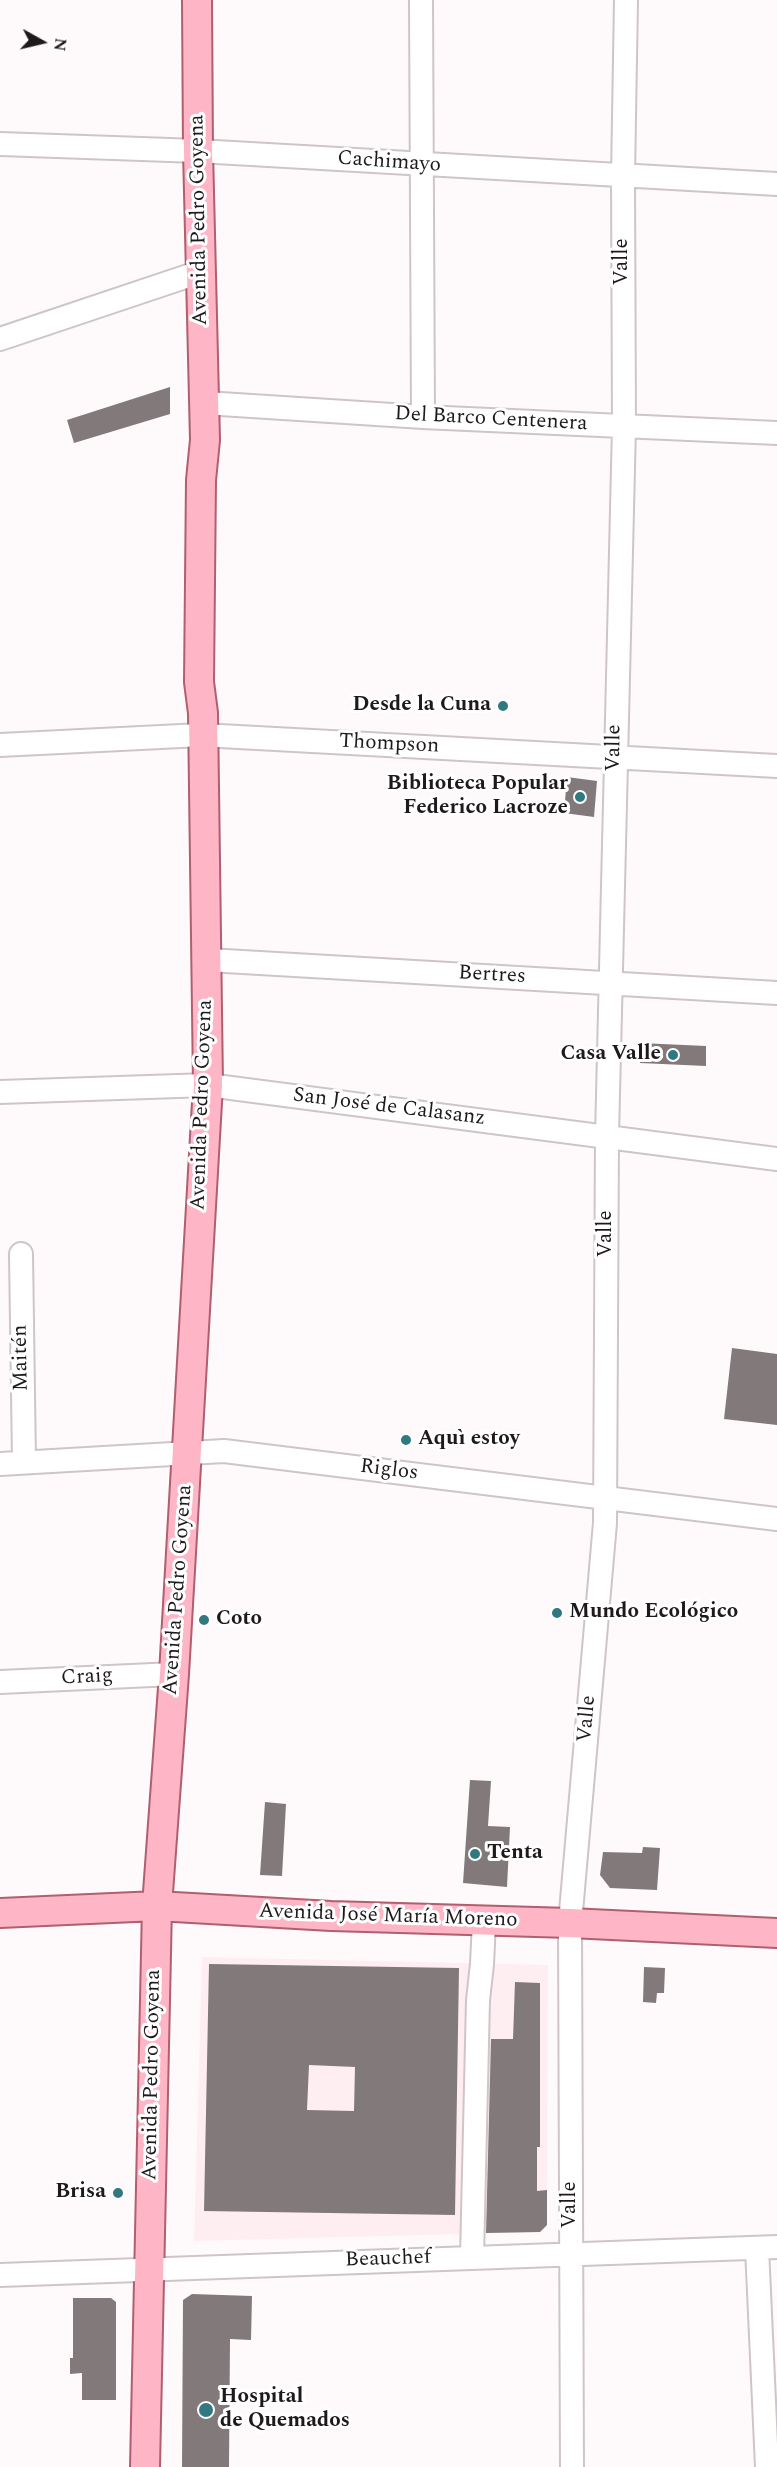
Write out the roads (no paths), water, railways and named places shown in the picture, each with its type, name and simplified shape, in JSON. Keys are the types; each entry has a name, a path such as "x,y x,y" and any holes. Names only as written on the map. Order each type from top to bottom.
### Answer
{"main road":[{"name":"Avenida Pedro Goyena","path":"145,2467 157,1906 174,1674 193,1308 208,1084 208,960 202,724 210,682 213,479 205,440 200,272 197,0"},
{"name":"Avenida José María Moreno","path":"0,1913 157,1906 777,1933"}],"street":[{"path":"421,0 423,417"},
{"name":"Valle","path":"572,2467 570,1923 605,1523 607,1137 624,426 623,176 626,0"},
{"name":"Cachimayo","path":"0,144 198,151 777,184"},
{"path":"0,339 200,272"},
{"name":"Del Barco Centenera","path":"205,403 423,417 777,433"},
{"name":"Thompson","path":"0,745 202,724 615,756 777,766"},
{"name":"Bertres","path":"208,960 777,993"},
{"name":"San José de Calasanz","path":"0,1092 208,1084 777,1160"},
{"name":"Maitén","path":"21,1254 24,1462"},
{"name":"Riglos","path":"0,1464 224,1451 777,1519"},
{"name":"Craig","path":"0,1682 174,1674"},
{"path":"472,2257 477,2000 484,1922"},
{"path":"767,2247 767,2467"},
{"name":"Beauchef","path":"0,2275 767,2247"}],"place":[{"name":"Desde la Cuna","path":"503,706"},
{"name":"Biblioteca Popular Federico Lacroze","path":"580,797"},
{"name":"Casa Valle","path":"673,1055"},
{"name":"Aquì estoy","path":"406,1440"},
{"name":"Mundo Ecológico","path":"557,1613"},
{"name":"Coto","path":"204,1620"},
{"name":"Tenta","path":"475,1854"},
{"name":"Brisa","path":"118,2193"},
{"name":"Hospital de Quemados","path":"206,2410"}]}
